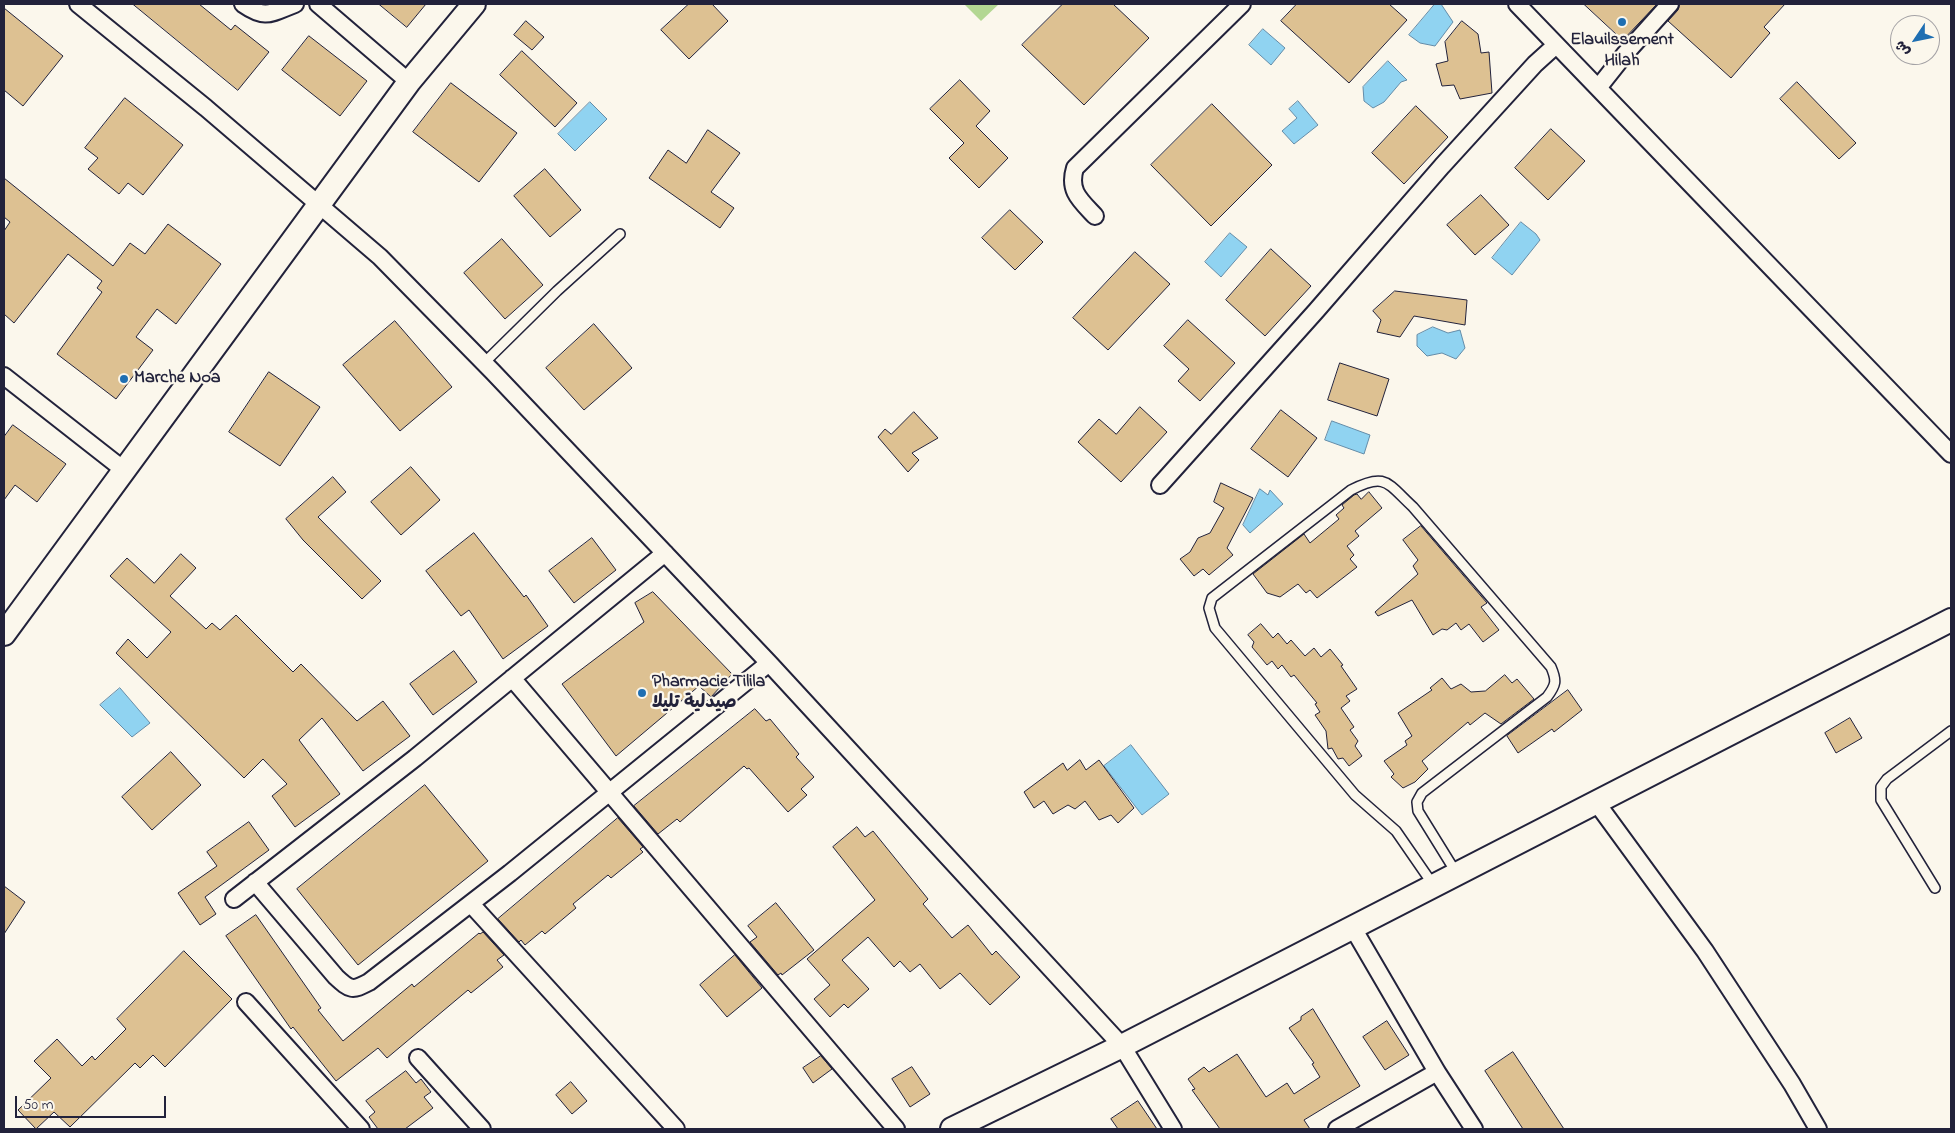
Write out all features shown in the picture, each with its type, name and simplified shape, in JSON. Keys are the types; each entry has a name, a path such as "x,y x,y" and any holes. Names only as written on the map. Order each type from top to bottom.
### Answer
{"street":[{"path":"78,4 206,108 380,257 484,363 769,663 1122,1046 1173,1129"},
{"path":"243,4 254,11 268,14 295,4"},
{"path":"318,4 409,82"},
{"path":"5,630 409,82 474,4"},
{"path":"1095,216 1077,196 1072,187 1072,177 1075,168 1242,4"},
{"path":"1517,4 1948,445"},
{"path":"1598,88 1670,4"},
{"path":"1160,485 1310,318 1442,166 1535,64 1556,45"},
{"path":"4,376 124,470"},
{"path":"234,899 415,758 665,553"},
{"path":"952,1129 1122,1046 1951,620"},
{"path":"255,882 336,977 346,986 352,989 369,982 471,904 769,663"},
{"path":"512,678 896,1129"},
{"path":"1596,802 1705,951 1792,1084 1818,1129"},
{"path":"471,904 676,1129"},
{"path":"1353,928 1474,1129"},
{"path":"246,1002 361,1129"},
{"path":"418,1058 482,1129"},
{"path":"1345,1127 1438,1072"}],"lane":[{"path":"484,363 557,291 620,234"},
{"path":"1434,886 1396,831 1355,795 1215,628 1208,608 1212,598 1351,490 1376,480 1382,480 1390,485 1413,507 1552,667 1556,680 1554,688 1547,697 1422,792 1417,802 1418,811 1457,874"},
{"path":"1936,888 1881,800 1881,787 1887,779 1951,731"}],"green space":[{"path":"964,4 999,4 981,21"}],"water":[{"path":"1435,4 1441,4 1453,22 1435,46 1420,43 1409,35"},
{"path":"1263,29 1285,48 1271,65 1249,45"},
{"path":"1388,61 1407,80 1401,82 1384,102 1373,108 1364,101 1363,87"},
{"path":"1298,101 1318,125 1294,144 1282,131 1297,118 1289,109"},
{"path":"590,102 607,119 575,151 558,134"},
{"path":"1521,222 1536,234 1540,240 1512,275 1492,258"},
{"path":"1230,233 1247,247 1221,277 1205,262"},
{"path":"1433,327 1448,333 1460,330 1465,348 1456,359 1442,353 1427,356 1417,346 1417,335"},
{"path":"1332,421 1370,435 1364,454 1325,440"},
{"path":"1260,489 1268,495 1270,490 1283,504 1250,533 1243,525"},
{"path":"120,688 150,723 132,737 100,705"},
{"path":"1131,745 1169,794 1142,815 1104,766"}],"building":[{"path":"133,4 199,4 231,30 235,25 269,52 238,90"},
{"path":"379,4 426,4 407,27"},
{"path":"689,4 712,4 728,21 689,59 661,30"},
{"path":"1063,4 1113,4 1149,38 1084,105 1022,45"},
{"path":"1297,4 1389,4 1407,20 1349,83 1281,21"},
{"name":"Elauilssement Hilah","path":"1584,4 1657,4 1623,40"},
{"path":"1680,4 1785,4 1764,27 1770,33 1731,78 1668,21 1678,10"},
{"path":"4,8 63,56 23,106 4,90"},
{"path":"526,21 544,37 532,50 514,35"},
{"path":"1462,21 1478,34 1481,53 1489,52 1492,93 1460,99 1454,85 1442,86 1436,64 1448,61 1445,42"},
{"path":"309,36 367,81 340,116 282,70"},
{"path":"522,51 577,103 555,127 500,75"},
{"path":"960,80 990,111 976,126 1008,158 979,188 949,158 964,143 930,109"},
{"path":"1797,82 1856,143 1839,159 1780,99"},
{"path":"451,83 517,133 479,182 413,132"},
{"path":"125,98 183,145 143,195 128,183 119,194 88,169 98,158 85,148"},
{"path":"1212,104 1272,165 1211,226 1151,165"},
{"path":"1416,106 1448,137 1404,184 1372,153"},
{"path":"1551,129 1585,161 1548,200 1515,168"},
{"path":"708,130 740,153 711,192 734,208 720,228 649,178 668,150 686,163"},
{"path":"545,169 581,210 550,237 514,196"},
{"path":"4,178 113,266 130,243 145,254 168,224 221,264 176,324 157,309 136,337 153,350 116,399 57,354 102,292 97,288 102,281 68,254 14,323 4,314 4,231 10,222 4,217"},
{"path":"1481,195 1509,225 1475,255 1447,225"},
{"path":"1010,210 1043,242 1015,270 982,238"},
{"path":"502,239 543,285 505,319 464,273"},
{"path":"1271,249 1311,286 1265,336 1226,300"},
{"path":"1135,252 1170,284 1108,350 1073,318"},
{"path":"1395,291 1467,300 1465,325 1414,316 1400,337 1377,332 1381,320 1373,311"},
{"path":"1188,320 1235,363 1200,401 1178,381 1189,369 1164,346"},
{"path":"395,321 452,387 400,431 343,365"},
{"path":"594,324 632,368 584,410 546,368"},
{"path":"1340,363 1389,379 1377,416 1328,400"},
{"path":"269,372 320,407 280,466 229,432"},
{"path":"1140,407 1167,432 1121,482 1078,442 1099,419 1116,434"},
{"path":"1281,410 1317,438 1288,477 1251,449"},
{"path":"914,412 938,438 912,453 919,460 908,472 878,437 885,429 891,434"},
{"path":"13,425 66,464 37,502 15,485 4,500 4,437"},
{"path":"411,467 440,500 401,535 371,502"},
{"path":"333,477 346,492 318,517 381,581 362,599 303,540 286,519"},
{"path":"1221,483 1253,498 1227,548 1233,555 1209,575 1203,569 1194,576 1180,559 1190,552 1198,538 1210,533 1224,508 1214,502"},
{"path":"1369,492 1382,508 1355,531 1359,536 1347,546 1354,555 1350,559 1357,567 1317,598 1310,590 1306,593 1298,584 1280,597 1267,593 1253,574 1304,534 1310,543 1339,519 1336,515 1344,508 1342,505 1354,495 1357,494 1361,499"},
{"path":"1421,526 1487,603 1481,607 1499,630 1483,642 1469,624 1461,630 1456,623 1447,630 1442,629 1433,635 1412,600 1378,616 1375,612 1418,574 1413,566 1418,560 1403,540"},
{"path":"474,533 524,597 526,595 548,626 503,659 469,610 461,616 426,571"},
{"path":"592,538 616,570 574,603 549,571"},
{"path":"181,554 196,568 170,596 206,629 212,623 220,630 236,615 293,672 301,664 357,721 383,701 410,736 363,771 322,718 299,740 340,794 295,827 272,796 287,784 263,759 244,778 116,653 128,639 147,658 171,632 110,576 127,558 154,583"},
{"path":"653,592 732,674 711,697 699,686 616,756 562,684 644,622 635,603"},
{"path":"1261,624 1273,638 1278,633 1287,644 1291,640 1305,656 1314,648 1321,657 1330,649 1343,665 1341,666 1357,689 1346,696 1350,701 1341,708 1354,727 1350,730 1358,741 1355,746 1362,756 1349,766 1343,758 1338,759 1332,748 1328,749 1326,731 1315,715 1320,712 1315,704 1317,703 1294,675 1291,677 1282,665 1278,669 1272,661 1267,665 1252,647 1254,642 1248,635"},
{"path":"454,651 477,682 433,715 410,684"},
{"path":"1505,675 1512,683 1517,679 1534,699 1501,724 1485,713 1470,725 1468,722 1422,761 1428,769 1415,782 1403,788 1391,777 1394,774 1384,761 1407,745 1405,741 1412,736 1398,713 1432,690 1430,688 1442,678 1451,689 1461,684 1471,692 1485,691"},
{"path":"1568,690 1582,710 1554,732 1552,729 1518,753 1507,736"},
{"path":"755,709 766,721 770,719 799,754 796,757 814,777 801,789 807,795 788,812 749,768 747,769 744,766 680,822 677,819 658,834 634,806"},
{"path":"1850,718 1862,738 1836,753 1825,733"},
{"path":"171,752 201,785 152,830 122,797"},
{"path":"1080,760 1086,770 1099,760 1134,808 1118,823 1111,815 1099,820 1085,801 1075,809 1068,805 1053,814 1044,801 1034,808 1024,792 1063,763 1067,770"},
{"path":"425,785 488,861 358,965 297,889"},
{"path":"618,818 643,847 640,849 643,852 611,878 608,875 573,904 576,908 545,934 542,931 525,945 521,940 519,942 498,919"},
{"path":"249,822 269,850 205,897 216,914 200,925 178,893 217,866 207,852"},
{"path":"857,827 865,837 873,831 928,899 923,904 952,938 968,925 992,955 996,951 1020,977 990,1005 960,973 940,989 920,964 910,972 900,961 894,967 868,937 842,960 869,989 848,1008 844,1004 830,1017 814,999 830,985 807,959 875,900 833,847"},
{"path":"4,886 25,902 4,934"},
{"path":"776,903 814,950 782,975 781,973 778,975 750,942 757,937 748,926"},
{"path":"256,915 321,1008 318,1010 343,1041 412,984 414,987 479,933 483,932 504,955 497,960 503,967 471,993 468,990 387,1058 378,1048 336,1081 293,1027 291,1029 226,936"},
{"path":"184,951 232,999 165,1067 153,1055 140,1068 135,1063 70,1127 54,1112 36,1129 18,1110 51,1078 34,1061 57,1039 82,1066 92,1056 95,1060 126,1029 117,1019"},
{"path":"735,955 762,988 727,1017 700,985"},
{"path":"1313,1009 1360,1086 1304,1120 1310,1129 1220,1129 1192,1090 1195,1089 1188,1079 1204,1067 1209,1072 1237,1054 1266,1097 1287,1083 1294,1094 1320,1077 1312,1064 1314,1063 1289,1028"},
{"path":"1387,1021 1409,1055 1385,1070 1363,1037"},
{"path":"1513,1052 1564,1129 1523,1129 1485,1071"},
{"path":"821,1056 832,1069 813,1083 803,1068"},
{"path":"912,1067 930,1094 910,1107 892,1079"},
{"path":"406,1071 416,1083 421,1079 431,1092 424,1097 433,1108 405,1129 378,1129 369,1117 375,1112 366,1101"},
{"path":"571,1082 587,1101 572,1114 556,1095"},
{"path":"1138,1101 1157,1129 1118,1129 1111,1119"}],"place":[{"name":"Elauilssement Hilah","path":"1622,22"},
{"name":"Marche Noa","path":"124,379"},
{"name":"Pharmacie Tilila صيدلية تليلا","path":"642,693"}]}
